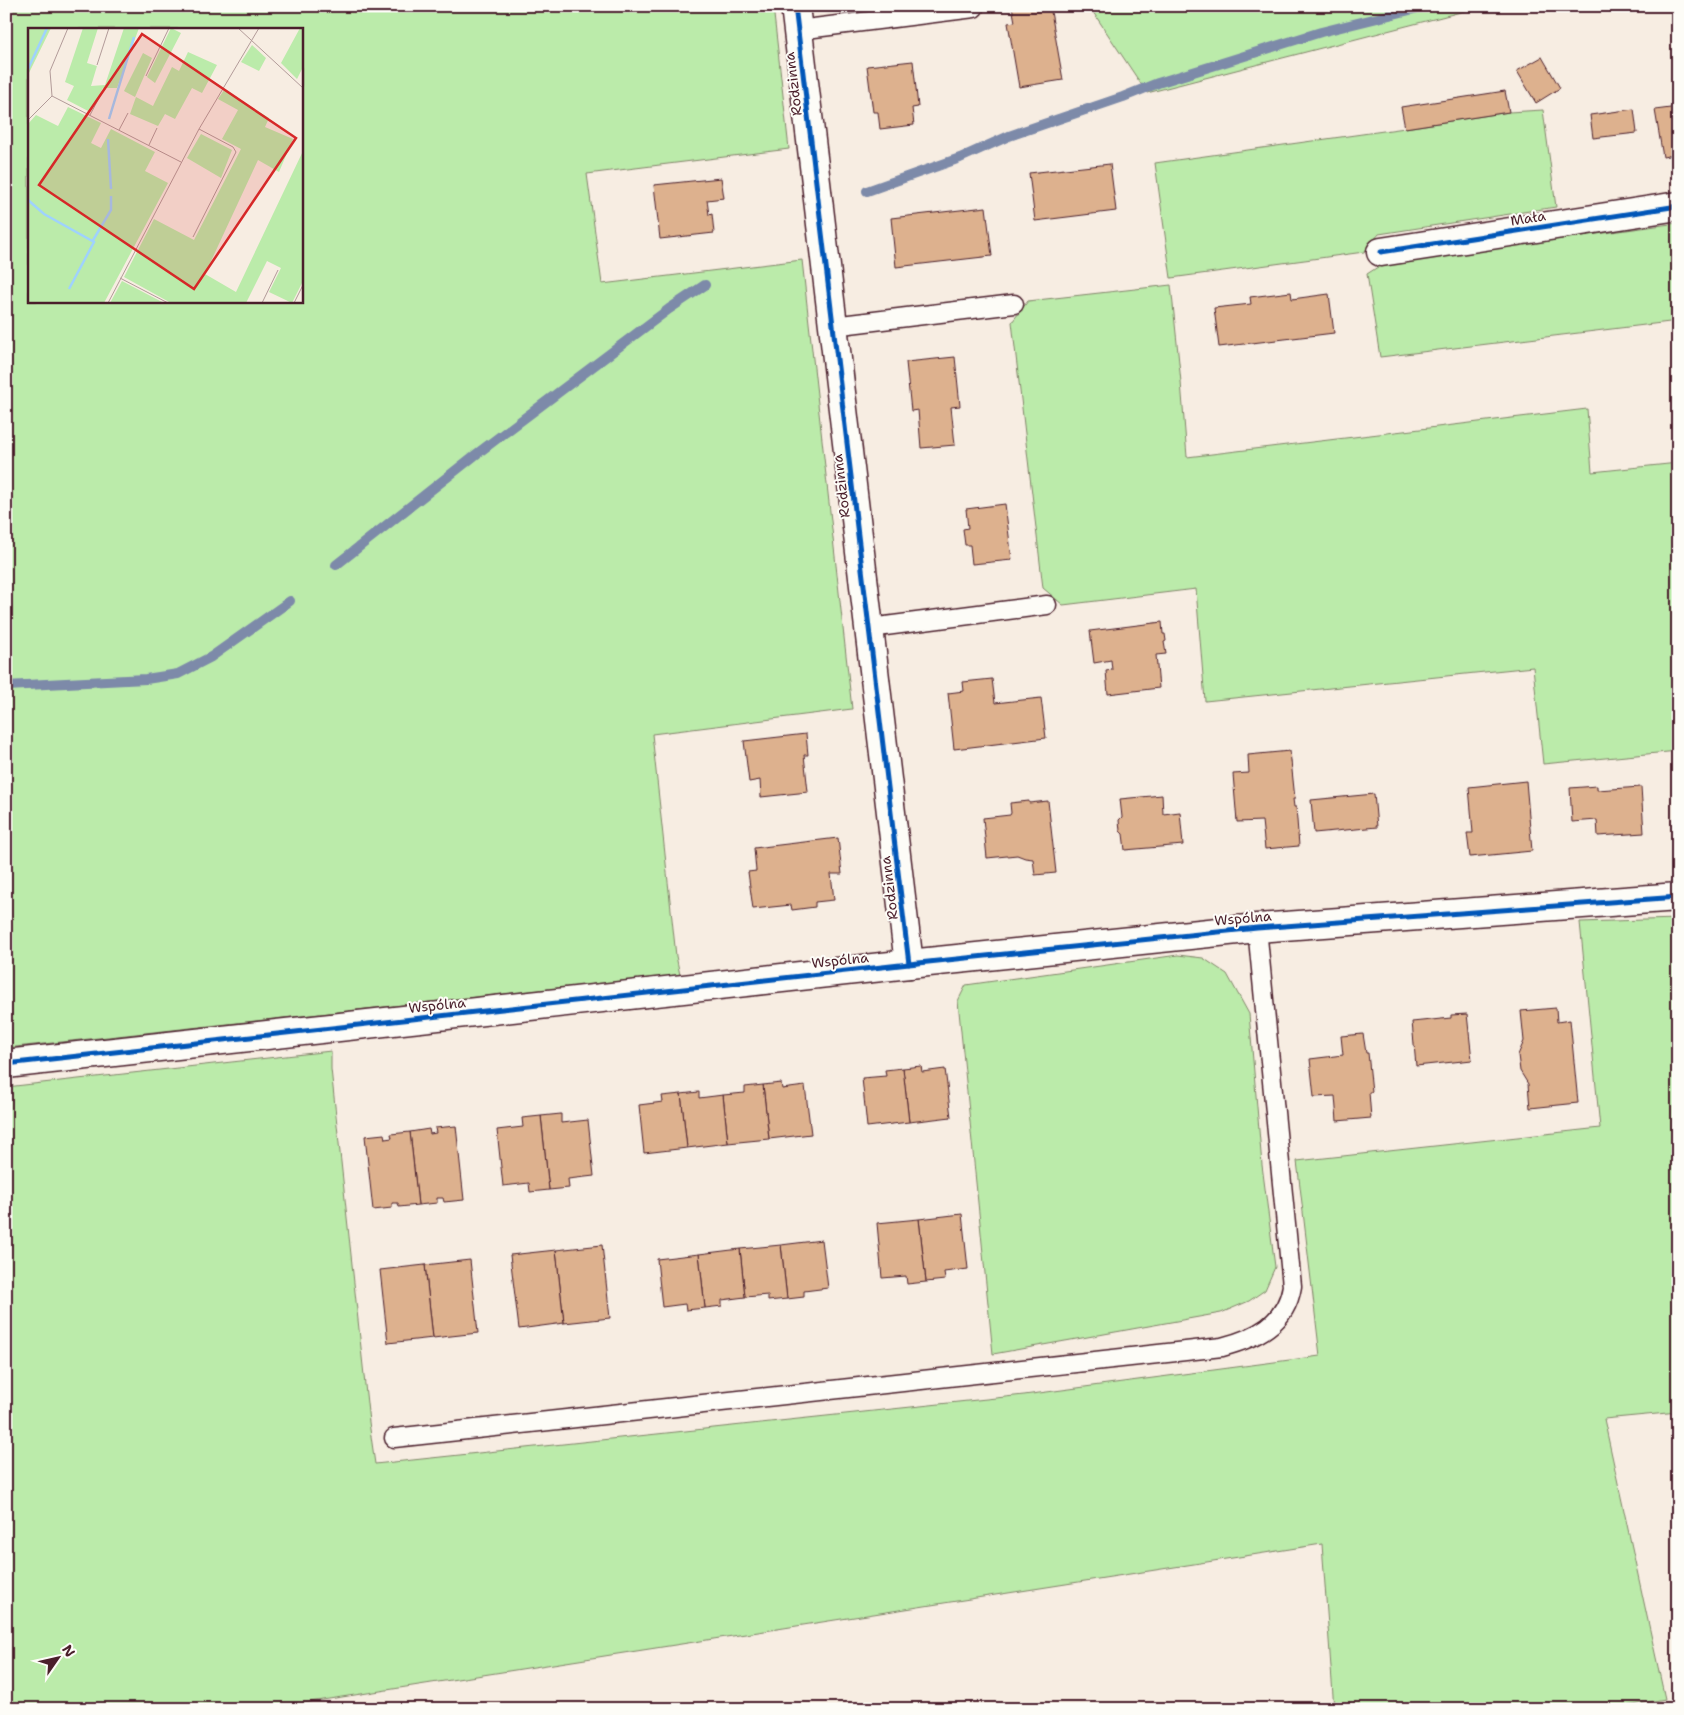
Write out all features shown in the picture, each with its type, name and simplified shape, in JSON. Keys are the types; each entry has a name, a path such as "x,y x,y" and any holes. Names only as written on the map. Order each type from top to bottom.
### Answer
{"street":[{"name":"Rodzinna","path":"796,18 909,964"},
{"name":"Mała","path":"1381,252 1678,206"},
{"name":"Wspólna","path":"6,1064 909,964 1257,928 1678,897"}],"lane":[{"path":"796,18 974,8"},
{"path":"833,326 1014,304"},
{"path":"870,628 1048,605"},
{"path":"394,1438 1222,1347 1263,1332 1290,1300 1292,1286 1257,928"}],"green space":[{"path":"6,6 773,6 789,149 587,174 602,284 802,260 852,709 652,734 676,956 680,975 6,1048"},
{"path":"1089,6 1484,6 1147,93"},
{"path":"1543,110 1556,207 1379,234 1364,252 1171,278 1155,163 1509,112"},
{"path":"1678,223 1678,321 1380,357 1367,274 1384,263"},
{"path":"1171,285 1187,457 1587,409 1592,472 1678,463 1678,751 1543,764 1533,667 1205,701 1196,589 1063,605 1043,588 1012,322 1028,301"},
{"path":"1678,919 1678,1412 1604,1419 1665,1699 1612,1709 1334,1709 1322,1544 265,1709 6,1709 6,1087 331,1051 331,1069 375,1464 1024,1395 1320,1356 1297,1161 1600,1128 1580,922"},
{"path":"1178,955 1203,958 1227,974 1249,1014 1262,1165 1275,1267 1265,1290 1249,1301 1221,1313 993,1354 958,1001 966,985"}],"building":[{"path":"1012,6 1050,6 1063,80 1019,87 1008,23 1015,22"},
{"path":"1542,57 1560,88 1536,103 1517,71"},
{"path":"913,61 918,107 912,108 914,125 880,129 878,112 873,112 867,66"},
{"path":"1505,91 1509,112 1405,128 1401,107"},
{"path":"1678,107 1678,154 1663,157 1655,110"},
{"path":"1634,109 1637,133 1593,138 1590,115"},
{"path":"1110,164 1116,211 1035,221 1029,173"},
{"path":"721,178 724,198 707,200 709,215 712,214 714,233 660,239 654,185"},
{"path":"986,207 992,256 896,267 891,218"},
{"path":"1291,292 1292,299 1329,294 1334,333 1219,347 1214,308 1251,304 1250,297"},
{"path":"955,357 960,406 951,407 955,445 921,448 918,410 911,411 906,362"},
{"path":"1005,504 1012,560 972,564 970,545 965,545 963,529 968,528 966,509"},
{"path":"1162,622 1166,641 1164,642 1166,654 1156,655 1159,688 1108,694 1106,671 1112,670 1111,660 1094,663 1090,631"},
{"path":"992,679 995,703 1041,698 1046,738 954,749 948,693 964,691 963,682"},
{"path":"806,734 808,755 804,755 808,792 761,797 760,780 749,782 744,741"},
{"path":"1290,751 1295,799 1293,799 1294,807 1296,807 1299,846 1265,849 1262,821 1237,822 1233,774 1249,773 1248,755"},
{"path":"1526,781 1532,851 1470,857 1467,833 1473,833 1469,787"},
{"path":"1597,786 1597,790 1641,787 1644,833 1598,836 1597,820 1572,822 1570,788"},
{"path":"1374,794 1377,827 1314,833 1311,800"},
{"path":"1162,795 1163,814 1180,812 1183,845 1125,850 1123,834 1120,831 1119,820 1122,817 1120,799"},
{"path":"1029,801 1029,803 1048,801 1056,873 1035,875 1033,859 1017,855 987,858 983,818 1010,815 1010,803"},
{"path":"838,838 842,874 831,874 834,900 815,902 815,907 792,910 791,905 753,909 748,872 756,871 754,848"},
{"path":"1556,1008 1557,1022 1570,1020 1578,1103 1530,1108 1528,1084 1520,1071 1518,1055 1524,1041 1521,1011"},
{"path":"1467,1014 1472,1060 1416,1066 1412,1022 1451,1018 1451,1015"},
{"path":"1363,1034 1366,1053 1368,1053 1372,1092 1369,1092 1371,1118 1337,1121 1335,1096 1314,1097 1310,1059 1343,1055 1341,1036"},
{"path":"921,1066 922,1072 945,1069 951,1117 909,1122 903,1068"},
{"path":"903,1068 909,1122 867,1127 862,1078 886,1076 885,1070"},
{"path":"781,1083 782,1089 805,1086 811,1134 769,1139 763,1085"},
{"path":"763,1085 769,1139 728,1143 723,1095 745,1093 745,1087"},
{"path":"699,1092 699,1098 723,1095 728,1143 687,1148 681,1094"},
{"path":"681,1094 687,1148 644,1153 639,1105 663,1102 662,1096"},
{"path":"561,1114 561,1123 588,1120 594,1176 568,1179 569,1188 549,1190 541,1116"},
{"path":"541,1116 549,1190 530,1192 529,1183 503,1186 497,1130 523,1127 522,1118"},
{"path":"456,1126 464,1200 444,1202 443,1198 437,1198 437,1203 418,1205 410,1132 429,1129 430,1134 436,1133 435,1128"},
{"path":"410,1132 418,1205 399,1207 398,1203 392,1203 392,1208 373,1210 365,1136 384,1134 385,1139 392,1138 391,1134"},
{"path":"962,1214 968,1269 944,1272 945,1280 926,1282 919,1219"},
{"path":"919,1219 926,1282 907,1284 906,1276 882,1278 877,1223"},
{"path":"822,1240 828,1288 804,1291 804,1297 787,1299 781,1245"},
{"path":"602,1245 610,1318 564,1323 556,1250"},
{"path":"781,1245 787,1299 768,1301 768,1295 745,1297 740,1249"},
{"path":"740,1249 745,1297 722,1300 722,1306 705,1308 699,1254"},
{"path":"556,1250 564,1323 519,1329 510,1255"},
{"path":"699,1254 705,1308 686,1310 685,1304 662,1307 657,1259"},
{"path":"470,1260 478,1333 433,1338 425,1265"},
{"path":"425,1265 433,1338 388,1343 380,1270"}],"waterway":[{"path":"867,191 960,158 1009,136 1158,83 1321,32 1426,6"},
{"path":"336,565 474,456 669,309 705,285"},
{"path":"6,686 146,679 178,674 211,657 290,601"}],"cycle path":[{"path":"795,6 909,964"},
{"path":"1381,252 1678,206"},
{"path":"6,1064 909,964 1257,928 1678,897"}]}
